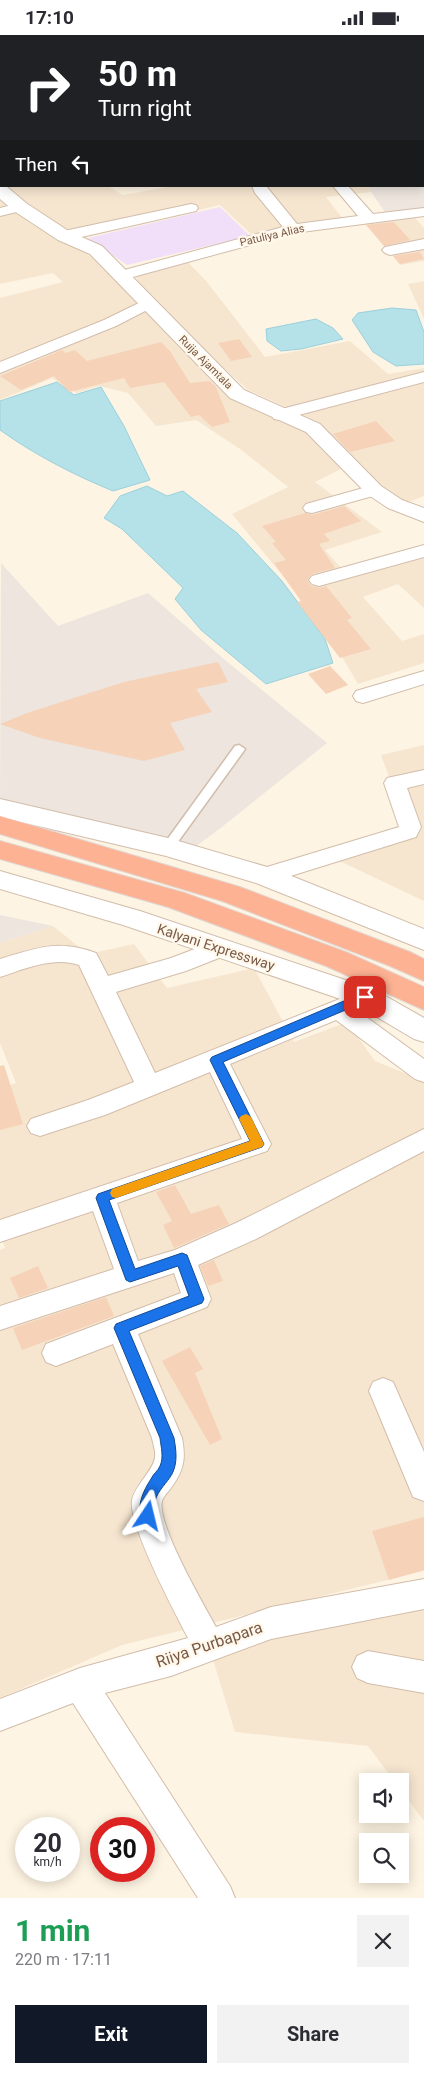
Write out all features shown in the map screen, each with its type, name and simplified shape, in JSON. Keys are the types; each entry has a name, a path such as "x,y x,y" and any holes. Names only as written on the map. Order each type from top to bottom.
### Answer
{"highway":[{"path":"0,825 231,894 400,959 424,971"},
{"name":"Kalyani Expressway","path":"0,850 176,899 336,959 424,999"}],"street":[{"path":"259,187 293,229"},
{"path":"341,187 369,219"},
{"name":"Ruija Ajamtala","path":"0,190 20,207 64,236 96,250 122,275 147,304 238,394 280,415 313,428 374,490 395,503 424,516"},
{"path":"0,212 20,207"},
{"path":"64,236 191,208"},
{"name":"Patuliya Alias","path":"122,275 293,229 369,219 421,216"},
{"path":"390,250 424,244"},
{"path":"0,369 110,323 147,304"},
{"path":"280,415 424,377"},
{"path":"312,508 374,490"},
{"path":"319,580 424,551"},
{"path":"363,696 424,677"},
{"path":"265,876 408,832 410,827 395,783 424,777"},
{"path":"0,808 168,847 265,876 424,940"},
{"name":"Kalyani Expressway","path":"0,880 131,918 365,997 424,1031"},
{"path":"102,987 178,965 221,948"},
{"path":"0,968 58,952 77,953 88,959 149,1087"},
{"path":"40,1126 96,1108 149,1087 365,997"},
{"path":"338,1009 424,1071"},
{"path":"0,1231 258,1144 216,1060"},
{"path":"0,1318 182,1259 246,1231 424,1139"},
{"path":"102,1198 130,1277"},
{"path":"56,1353 197,1299 182,1259"},
{"path":"121,1328 167,1438 170,1457 167,1469 155,1484 147,1502 148,1516 155,1536 209,1646"},
{"path":"383,1391 424,1487"},
{"name":"Riiya Purbapara","path":"0,1715 80,1684 171,1660 271,1623 424,1594"},
{"path":"368,1667 424,1677"},
{"path":"80,1684 218,1898"}],"lane":[{"path":"168,847 239,749"}],"shaded area":[{"path":"110,187 123,195 167,187 367,187 371,192 326,197 343,219 251,234 220,205 84,237 56,224 0,188"},
{"path":"368,187 424,187 424,210 387,215"},
{"path":"0,200 33,225 52,230 109,269 139,304 104,323 0,363 0,298 63,282 53,273 0,284"},
{"path":"220,207 250,236 127,265 88,238"},
{"path":"414,217 424,228 424,261 400,265 365,222"},
{"path":"183,257 207,282 265,357 350,341 388,374 424,368 424,496 406,503 388,496 319,422 248,390 139,291 135,269"},
{"path":"424,281 424,319 408,284"},
{"path":"143,310 230,393 306,428 343,468 315,482 382,532 325,550 350,578 424,556 424,608 398,584 363,597 402,641 424,634 424,663 358,684 335,645 292,587 232,514 288,487 240,449 196,420 156,426 128,393 99,386 76,393 52,378 0,400 0,372 107,330"},
{"path":"1,563 58,626 148,593 225,660 327,743 180,858 0,814"},
{"path":"424,745 424,901 329,856 406,823 381,755"},
{"path":"0,915 53,926 0,943"},
{"path":"53,926 88,954 134,944 167,988 254,968 294,1042 347,1022 375,1061 424,1081 424,1571 122,1645 0,1698 0,1250 5,1248 0,1234 0,1088 16,1083 0,1043 0,943"},
{"path":"424,1599 424,1821 409,1801 409,1773 388,1773 368,1746 235,1732 211,1653"}],"water":[{"path":"392,308 416,310 424,332 424,364 396,366 373,352 352,320 358,313"},
{"path":"316,319 333,328 343,339 301,349 281,351 267,341 266,329"},
{"path":"57,382 74,395 101,387 124,426 150,480 113,491 55,464 0,430 0,401"},
{"path":"147,486 167,496 183,491 237,533 282,581 325,639 333,663 266,684 201,630 175,599 183,588 122,529 104,518 120,496"}],"building":[{"path":"394,222 410,240 384,246 366,225"},
{"path":"420,252 424,259 400,264 393,256"},
{"path":"239,339 252,357 231,361 218,343"},
{"path":"161,342 170,351 190,383 210,381 216,387 230,422 212,427 199,415 191,417 164,382 130,388 124,378 69,392 54,376 21,390 0,376 62,350 65,353 75,350 87,361"},
{"path":"376,421 395,441 350,452 333,434"},
{"path":"344,506 361,521 324,534 330,541 319,544 335,568 312,574 307,580 311,586 320,588 326,586 352,618 347,620 371,649 340,658 297,602 301,601 274,563 286,560 272,543 276,542 262,526 305,513 312,515"},
{"path":"218,662 228,682 196,689 212,712 170,723 185,750 144,761 40,738 0,724 27,713 124,682"},
{"path":"330,666 348,685 326,694 308,674"},
{"path":"4,1065 23,1124 0,1130 0,1066"},
{"path":"175,1185 191,1214 219,1205 229,1224 174,1248 163,1225 172,1221 156,1192"},
{"path":"214,1260 223,1281 208,1286 200,1266"},
{"path":"38,1266 48,1288 19,1298 10,1278"},
{"path":"106,1297 114,1316 22,1350 13,1328"},
{"path":"190,1347 203,1369 195,1373 222,1439 210,1445 162,1361"},
{"path":"424,1517 424,1570 389,1580 372,1531"}],"slow traffic":[{"path":"116,1193 258,1144 246,1119"}],"route":[{"path":"148,1516 147,1502 155,1484 167,1469 170,1457 167,1438 121,1328 197,1299 182,1259 130,1277 102,1198 258,1144 216,1060 365,997"}]}
